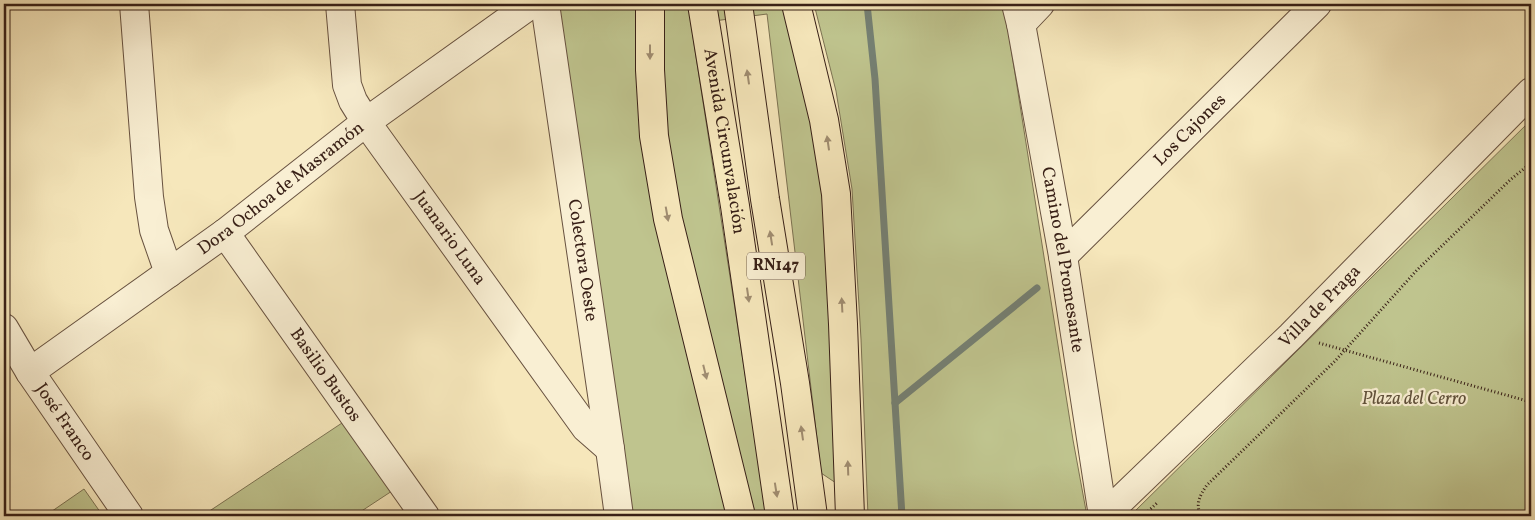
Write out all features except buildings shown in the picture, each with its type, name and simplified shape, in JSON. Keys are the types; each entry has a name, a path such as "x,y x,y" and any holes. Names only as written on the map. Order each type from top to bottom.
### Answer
{"highway":[{"path":"650,4 650,70 654,136 668,219 741,516"},
{"path":"796,4 824,120 836,194 850,516"},
{"name":"Avenida Circunvalación","path":"738,10 765,199 795,383 813,516"},
{"name":"Avenida Circunvalación","path":"703,13 735,206 780,516"}],"street":[{"path":"134,4 148,197 154,230 169,273"},
{"name":"Juanario Luna","path":"340,4 347,86 353,101 366,122 586,428 610,449"},
{"name":"Dora Ochoa de Masramón","path":"30,372 225,233 366,122 531,4"},
{"name":"Colectora Oeste","path":"546,4 619,516"},
{"path":"1018,14 1040,4"},
{"name":"Los Cajones","path":"1063,256 1317,4"},
{"name":"Camino del Promesante","path":"1018,14 1063,256 1103,516"},
{"name":"Villa de Praga","path":"1103,516 1291,336 1531,92"},
{"name":"Basilio Bustos","path":"225,233 425,516"},
{"name":"José Franco","path":"4,328 30,372 129,516"}],"path":[{"path":"1201,516 1198,512 1198,498 1207,485 1335,361 1417,270 1510,180 1531,163"},
{"path":"1318,343 1531,402"},
{"path":"1508,516 1531,516"}],"green space":[{"path":"555,4 645,4 732,516 628,516"},
{"path":"662,4 789,4 828,178 842,487 821,473 767,14 691,24 767,516 749,516 665,147"},
{"path":"814,4 1004,4 1073,440 1087,516 868,516 861,339 852,189 836,91"},
{"name":"Plaza del Cerro","path":"1531,120 1531,516 1130,516"},
{"path":"345,421 392,491 354,516 202,516"},
{"path":"84,489 103,516 45,516"}],"waterway":[{"path":"867,4 875,79 902,516"},
{"path":"895,403 1037,288"}]}
